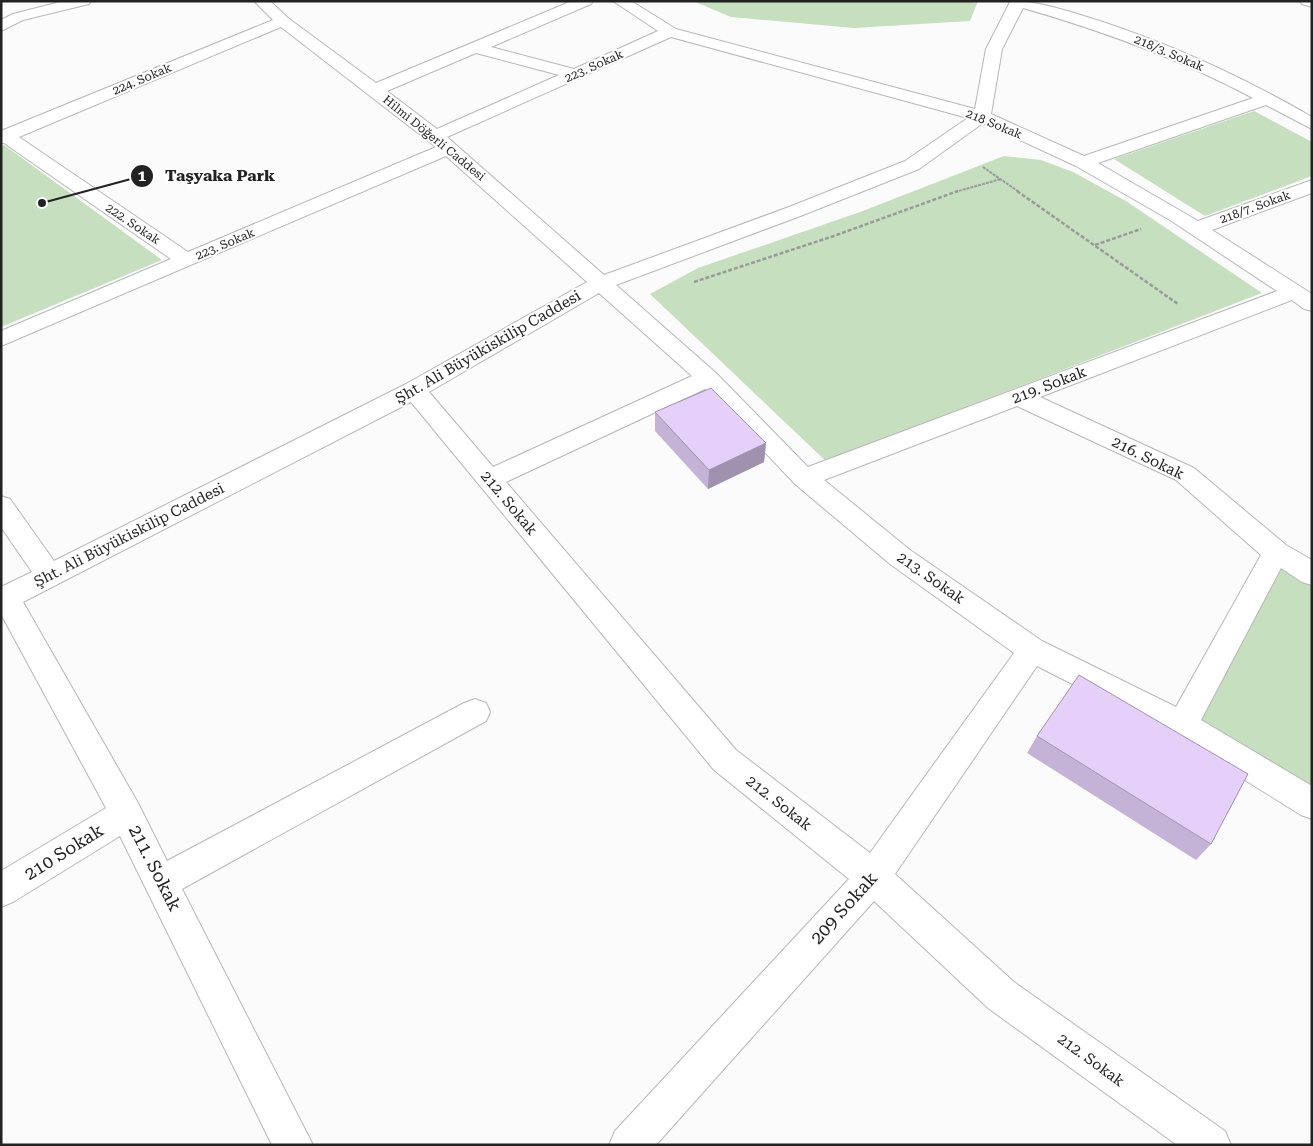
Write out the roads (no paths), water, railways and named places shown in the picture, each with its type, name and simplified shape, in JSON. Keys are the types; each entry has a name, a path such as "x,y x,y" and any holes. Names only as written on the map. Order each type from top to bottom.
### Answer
{"street":[{"path":"1,26 18,17 84,1"},
{"name":"Hilmi Döğerli Caddesi","path":"261,1 283,21 442,142 601,282"},
{"path":"375,90 586,1"},
{"name":"218 Sokak","path":"620,1 670,32 982,116 1083,162 1198,228 1303,298"},
{"path":"1307,1 1312,3"},
{"path":"982,116 994,49 1019,2"},
{"name":"218/3. Sokak","path":"1019,2 1103,26 1168,50 1268,99 1312,124"},
{"name":"224. Sokak","path":"3,137 283,21"},
{"name":"223. Sokak","path":"1,339 187,260 442,142 575,74 670,32"},
{"path":"476,48 575,74"},
{"path":"1083,162 1268,99"},
{"name":"Şht. Ali Büyükiskilip Caddesi","path":"4,598 414,390 601,282 796,211 912,164 982,116"},
{"name":"222. Sokak","path":"3,137 187,260"},
{"name":"218/7. Sokak","path":"1198,228 1312,186"},
{"name":"213. Sokak","path":"601,282 708,378 804,478 900,557 1032,650 1182,725 1312,804"},
{"name":"219. Sokak","path":"804,478 1019,397 1303,298"},
{"path":"489,479 708,378"},
{"name":"212. Sokak","path":"414,390 725,760 873,877 1001,995 1192,1139"},
{"name":"216. Sokak","path":"1019,397 1185,474 1276,552 1312,574"},
{"path":"1,506 50,576"},
{"path":"1182,725 1276,552"},
{"name":"211. Sokak","path":"4,598 126,814 162,882 293,1145"},
{"name":"209 Sokak","path":"629,1145 873,877 1032,650"},
{"path":"162,882 475,712"},
{"name":"210 Sokak","path":"1,890 126,814"}],"place":[{"name":"Taşyaka Park","path":"42,203"}]}
